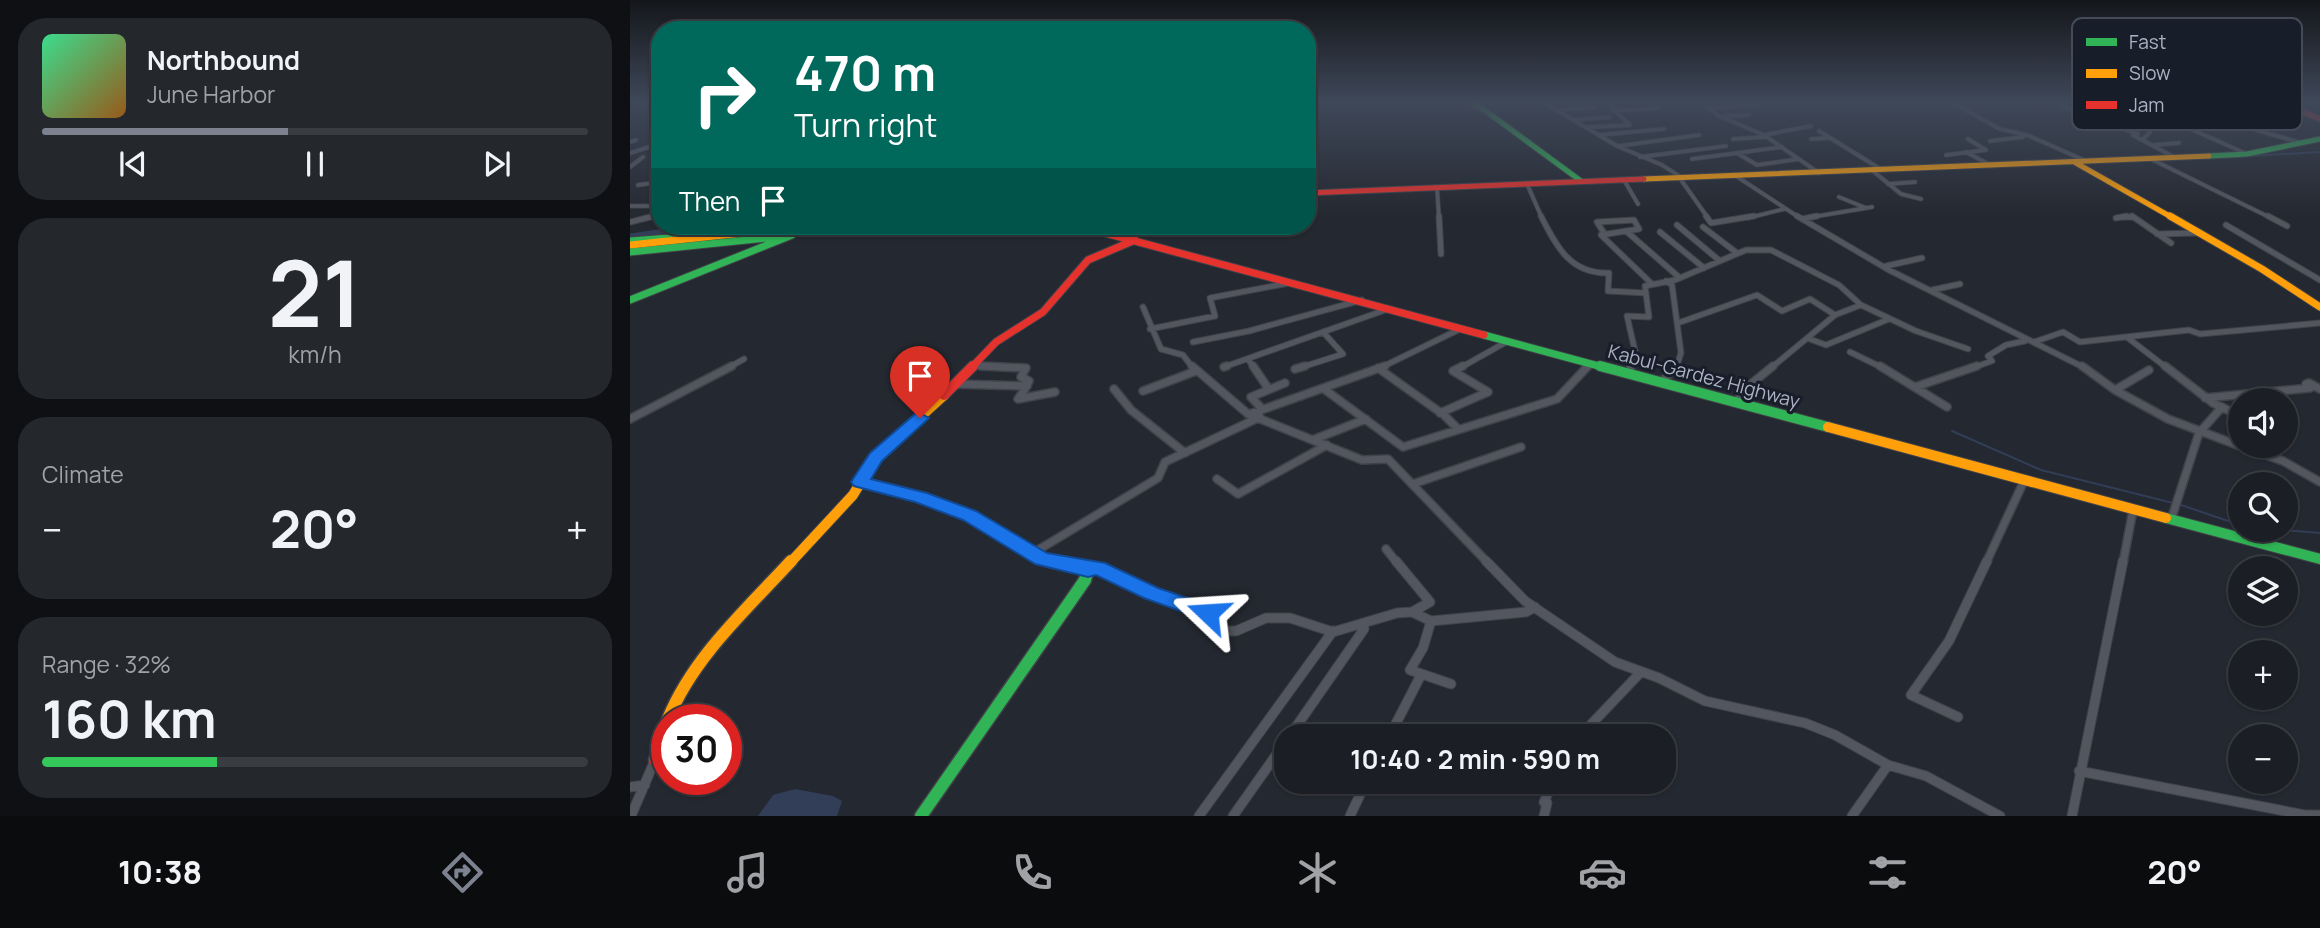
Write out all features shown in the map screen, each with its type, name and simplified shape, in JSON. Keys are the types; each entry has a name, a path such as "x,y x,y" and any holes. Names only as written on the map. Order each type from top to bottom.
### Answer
{"main road":[{"path":"1525,141 1581,181"},
{"path":"1316,193 2176,158 2247,154 2305,141"},
{"path":"2081,162 2262,269 2281,285 2305,296 2320,307"},
{"path":"630,246 741,235"},
{"path":"630,246 715,243 793,235 630,300"},
{"name":"Kabul-Gardez Highway","path":"1115,235 2171,522 2320,559"},
{"path":"715,243 734,236"},
{"path":"674,704 720,638 853,495 876,457 910,429 996,342 1042,312 1089,259 1135,240"},
{"path":"860,482 920,497 957,510 979,519 1048,561 1088,569 1085,580 920,816"}],"street":[{"path":"1609,141 1639,158 1661,165 1680,177 1711,223 1722,224 1784,209"},
{"path":"1617,146 1654,141"},
{"path":"1772,141 1819,173"},
{"path":"1833,141 1877,170 1888,184 1912,199 1921,199"},
{"path":"1946,155 1986,150 1971,141"},
{"path":"2039,141 2081,162"},
{"path":"2144,141 2176,158"},
{"path":"2218,141 2247,154"},
{"path":"2152,145 2179,143"},
{"path":"1639,158 1726,146"},
{"path":"630,151 649,147"},
{"path":"1692,159 1782,148"},
{"path":"1965,152 1992,166"},
{"path":"1737,153 1758,165 1801,159"},
{"path":"630,167 643,158"},
{"path":"2151,159 2287,226"},
{"path":"1736,176 1828,237 2029,342 2084,367 2115,390 2199,433 2228,442"},
{"path":"1624,180 1637,204"},
{"path":"1888,184 1915,182"},
{"path":"638,185 651,183"},
{"path":"1527,184 1546,230 1572,260 1586,272 1609,273 1608,291 1647,293"},
{"path":"1437,187 1441,254"},
{"path":"1839,197 1866,208"},
{"path":"630,206 651,207"},
{"path":"1802,219 1872,207"},
{"path":"2116,218 2131,216 2171,243"},
{"path":"630,222 649,217"},
{"path":"1634,220 1639,229 1604,233 1597,222 1634,220"},
{"path":"1677,225 1720,261"},
{"path":"2226,225 2320,280"},
{"path":"1703,227 1737,253"},
{"path":"1626,231 1680,278"},
{"path":"1660,232 1704,268"},
{"path":"1604,233 1601,235 1652,284"},
{"path":"2157,234 2197,233"},
{"path":"1629,373 1635,351 1627,316 1649,317 1645,286 1680,278 1746,250 1775,251 1839,285 1861,305 1889,319 1968,349"},
{"path":"1886,266 1922,258"},
{"path":"1150,329 1215,316 1210,298 1291,281"},
{"path":"1661,382 1679,365 1678,323 1672,285 1666,281"},
{"path":"1930,291 1960,284"},
{"path":"1678,323 1756,295 1782,312 1810,299 1835,315"},
{"path":"1193,342 1248,331 1362,300"},
{"path":"1736,402 1745,389 1835,315 1861,305"},
{"path":"1143,307 1150,329 1161,349 1183,355 1196,371 1248,414 1261,413 1367,461 1388,458 1463,533 1505,581 1535,607 1615,662 1705,701 1805,723 1835,735 1888,765 1926,776 2000,816"},
{"path":"1224,367 1390,308"},
{"path":"1807,338 1826,345 1889,319"},
{"path":"1915,387 1992,361 1988,356 2006,345 2029,342 2063,332 2080,342 2189,330 2200,334 2320,323"},
{"path":"1033,553 1158,478 1165,462 1261,413 1435,343 1458,330 1457,327"},
{"path":"1295,369 1343,354 1323,332"},
{"path":"2128,338 2206,398 2228,410"},
{"path":"1440,413 1488,392 1453,371 1506,344 1507,341"},
{"path":"1850,352 1947,407"},
{"path":"630,419 669,396 691,389 744,359"},
{"path":"1248,359 1268,388"},
{"path":"1324,389 1329,390 1403,447 1557,399 1590,364"},
{"path":"981,366 1026,368 1021,377 1028,381 1027,386 1018,399 1055,392"},
{"path":"1378,368 1458,429"},
{"path":"2115,390 2149,370"},
{"path":"1143,391 1196,371"},
{"path":"1261,413 1251,397 1284,383"},
{"path":"2206,398 2310,388 2306,384 2309,383 2320,389"},
{"path":"953,384 1027,386"},
{"path":"1114,389 1132,410 1185,453"},
{"path":"2171,522 2199,433 2222,407"},
{"path":"1315,439 1366,419"},
{"path":"1217,479 1238,494 1328,445"},
{"path":"1413,484 1521,447"},
{"path":"2274,458 2320,482"},
{"path":"1958,717 1911,695 1949,641 2024,481"},
{"path":"2072,816 2133,510"},
{"path":"1088,569 1098,568 1151,593 1208,613 1226,631 1236,631 1266,618 1290,618 1333,631 1360,626 1397,613 1412,612 1430,602 1386,549"},
{"path":"1412,612 1431,621 1526,612 1535,607"},
{"path":"1431,621 1423,648 1410,670 1451,684"},
{"path":"1298,724 1364,629 1360,626"},
{"path":"1199,816 1333,631"},
{"path":"1591,724 1641,672"},
{"path":"1396,724 1421,675"},
{"path":"1233,816 1274,759"},
{"path":"1852,816 1888,765"},
{"path":"631,816 651,770"},
{"path":"2079,771 2305,815 2320,815"},
{"path":"630,787 645,785"},
{"path":"1350,816 1360,794"},
{"path":"1544,816 1547,803 1544,802 1548,794"}],"water":[{"path":"795,789 833,796 842,801 837,816 758,816 773,795"}],"waterway":[{"path":"2234,157 2320,152"},
{"path":"630,236 651,233"},
{"path":"1952,431 2041,470 2173,503"},
{"path":"2178,504 2228,521"},
{"path":"2298,531 2320,533"}],"traffic: fast":[{"path":"1527,141 1581,181"},
{"path":"2209,156 2247,154 2310,141"},
{"path":"630,300 792,235"},
{"path":"630,241 695,236"},
{"path":"630,252 777,237"},
{"path":"1484,335 1828,427"},
{"path":"860,482 957,510 979,519 1041,559 1088,569 1085,580 921,816"},
{"path":"2166,518 2320,559"}],"traffic: slow":[{"path":"1644,179 2209,156"},
{"path":"2076,163 2262,269 2320,307"},
{"path":"630,245 723,235"},
{"path":"674,704 720,637 853,495 876,457 944,395"},
{"path":"1828,427 2166,518"}],"traffic: jam":[{"path":"1316,193 1644,179"},
{"path":"1112,235 1484,335"},
{"path":"944,395 996,342 1043,312 1088,260 1135,240"}],"route":[{"path":"920,418 876,457 860,482 894,489 970,515 1041,559 1088,569 1098,568 1151,593 1208,613"}]}
